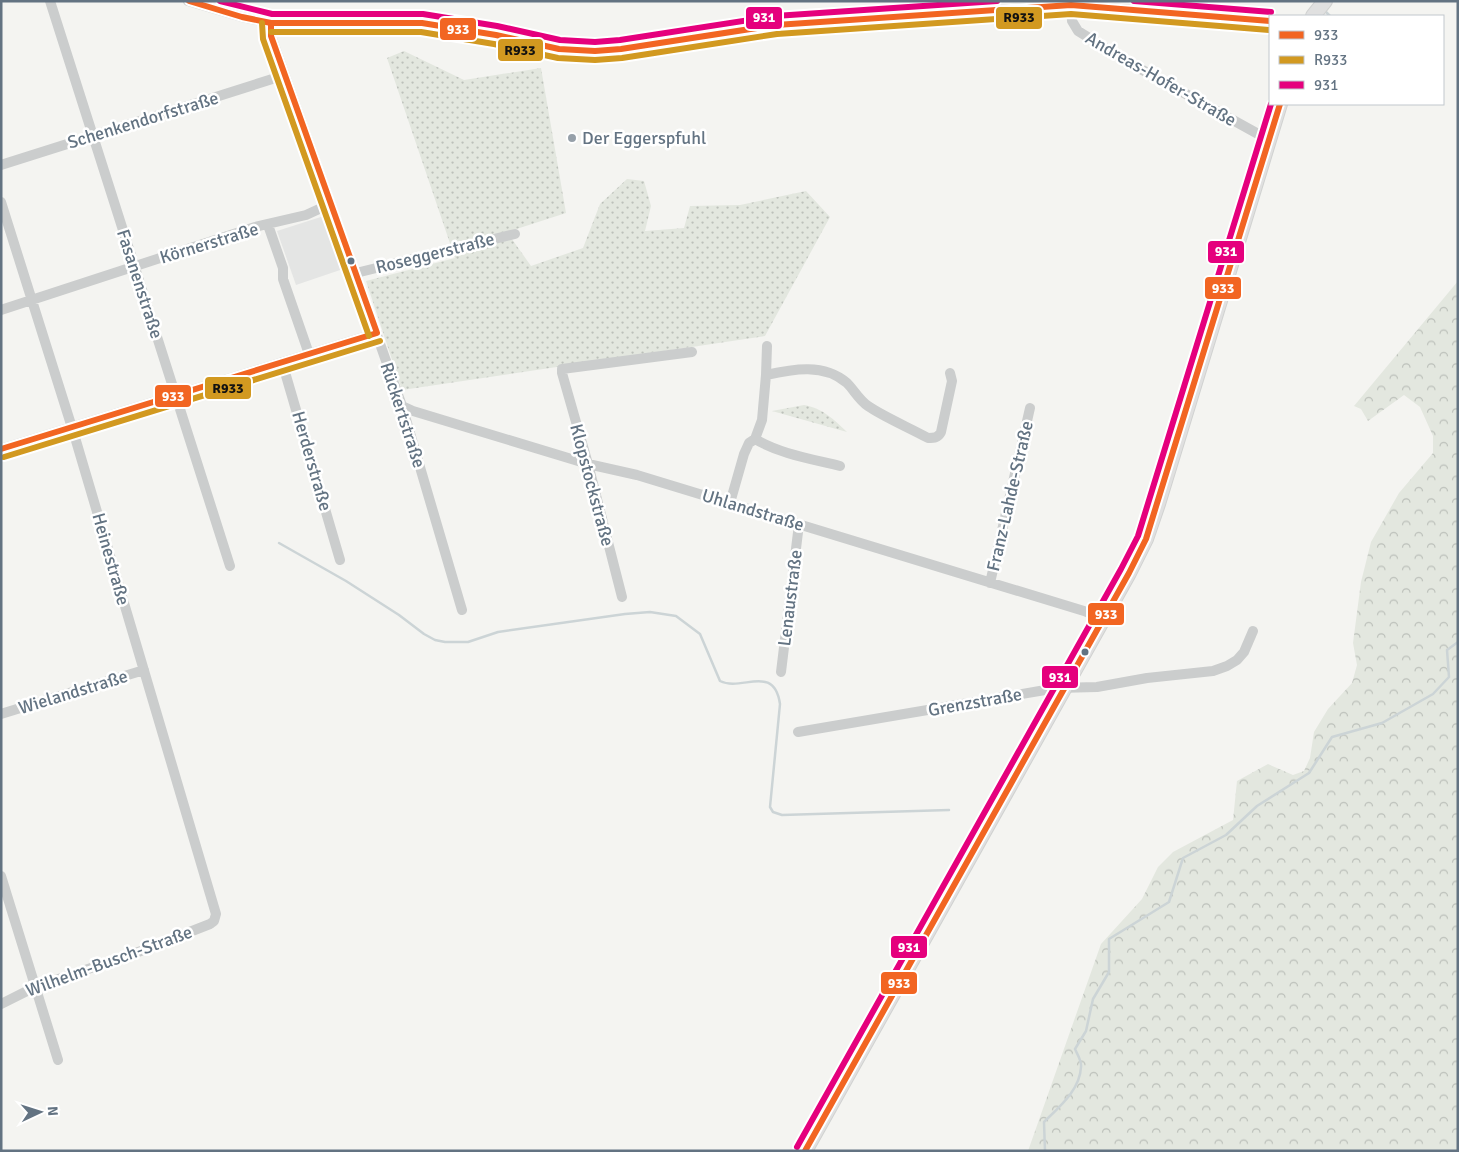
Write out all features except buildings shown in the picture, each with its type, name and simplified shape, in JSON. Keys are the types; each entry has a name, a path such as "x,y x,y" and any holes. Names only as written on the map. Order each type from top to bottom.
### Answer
{"main road":[{"path":"805,1151 1132,567 1150,528 1280,105"}],"street":[{"name":"Fasanenstraße","path":"50,1 230,566"},
{"path":"188,1 242,17 271,23 422,23 496,35 559,49 595,51 621,49 718,33 791,24 1055,4 1269,22"},
{"name":"Andreas-Hofer-Straße","path":"1071,5 1072,21 1078,32 1128,62 1269,140"},
{"name":"Rückertstraße","path":"271,23 271,36 402,406 462,610"},
{"name":"Schenkendorfstraße","path":"1,165 285,75"},
{"name":"Heinestraße","path":"1,202 72,426 215,907 215,918"},
{"name":"Körnerstraße","path":"1,310 255,227 306,215 330,204"},
{"path":"268,225 283,268 283,279 309,354"},
{"name":"Roseggerstraße","path":"356,273 515,234"},
{"path":"1,448 376,333"},
{"path":"730,503 744,454 749,443 756,439 762,420 767,346"},
{"name":"Klopstockstraße","path":"622,598 562,369 692,352"},
{"name":"Herderstraße","path":"282,362 340,560"},
{"path":"766,375 791,369 815,370 831,374 847,383 867,405 928,438 933,438 937,437 941,432 952,381 950,373"},
{"name":"Uhlandstraße","path":"402,406 588,464 637,475 730,503 1084,611 1103,619"},
{"name":"Franz-Lahde-Straße","path":"990,583 1030,408"},
{"path":"756,439 764,445 840,466"},
{"name":"Lenaustraße","path":"781,672 799,524"},
{"name":"Grenzstraße","path":"798,732 1057,688 1096,687 1146,678 1213,671 1237,660 1244,652 1253,631"},
{"name":"Wielandstraße","path":"1,714 144,670"},
{"path":"1,876 58,1060"},
{"name":"Wilhelm-Busch-Straße","path":"1,1004 35,987 210,924 215,918"}],"shaded area":[{"path":"327,215 346,268 296,285 277,231"}],"green space":[{"path":"404,51 464,80 541,68 566,213 507,232 531,266 583,248 600,204 627,179 644,181 651,206 645,231 684,228 690,206 740,205 806,191 830,217 765,336 402,390 366,281 455,258 387,58"},
{"path":"1458,281 1458,1151 1028,1151 1101,944 1142,899 1158,867 1173,852 1233,820 1237,781 1268,764 1293,775 1304,771 1310,758 1314,732 1328,709 1352,683 1357,665 1353,643 1361,582 1371,542 1399,493 1433,453 1433,436 1420,407 1404,395 1368,421 1361,409 1354,406"},
{"path":"804,405 823,412 847,432 772,411"}],"waterway":[{"path":"1324,10 1329,15"},
{"path":"279,543 346,581 399,615 424,634 435,640 445,642 468,642 498,632 625,614 650,612 676,616 700,634 720,681 729,683 764,682 771,685 777,692 780,704 770,807 773,812 782,815 949,810"},
{"path":"1045,1151 1044,1122 1068,1098 1080,1075 1081,1062 1075,1049 1086,1031 1093,999 1109,972 1109,939 1169,902 1183,858 1226,835 1257,806 1309,773 1332,737 1382,723 1433,694 1449,677 1447,650 1458,642"}],"transit line":[{"name":"933","path":"189,1 242,17 271,23 422,23 496,35 559,49 595,51 621,49 776,25 1071,5 1269,21"},
{"name":"931","path":"220,1 272,14 423,14 497,26 560,40 595,42 620,40 775,16 997,1"},
{"name":"931","path":"1134,1 1271,12"},
{"name":"R933","path":"271,32 421,32 494,44 558,58 595,60 622,58 777,34 1071,14 1269,30"},
{"name":"R933","path":"262,23 263,39 369,336"},
{"name":"933","path":"1,449 377,333 271,36 271,23"},
{"name":"931","path":"797,1147 1138,536 1271,105"},
{"name":"933","path":"805,1151 1129,573 1146,539 1280,105"},
{"name":"R933","path":"4,457 380,341"}],"place":[{"name":"Der Eggerspfuhl","path":"572,138"}]}
